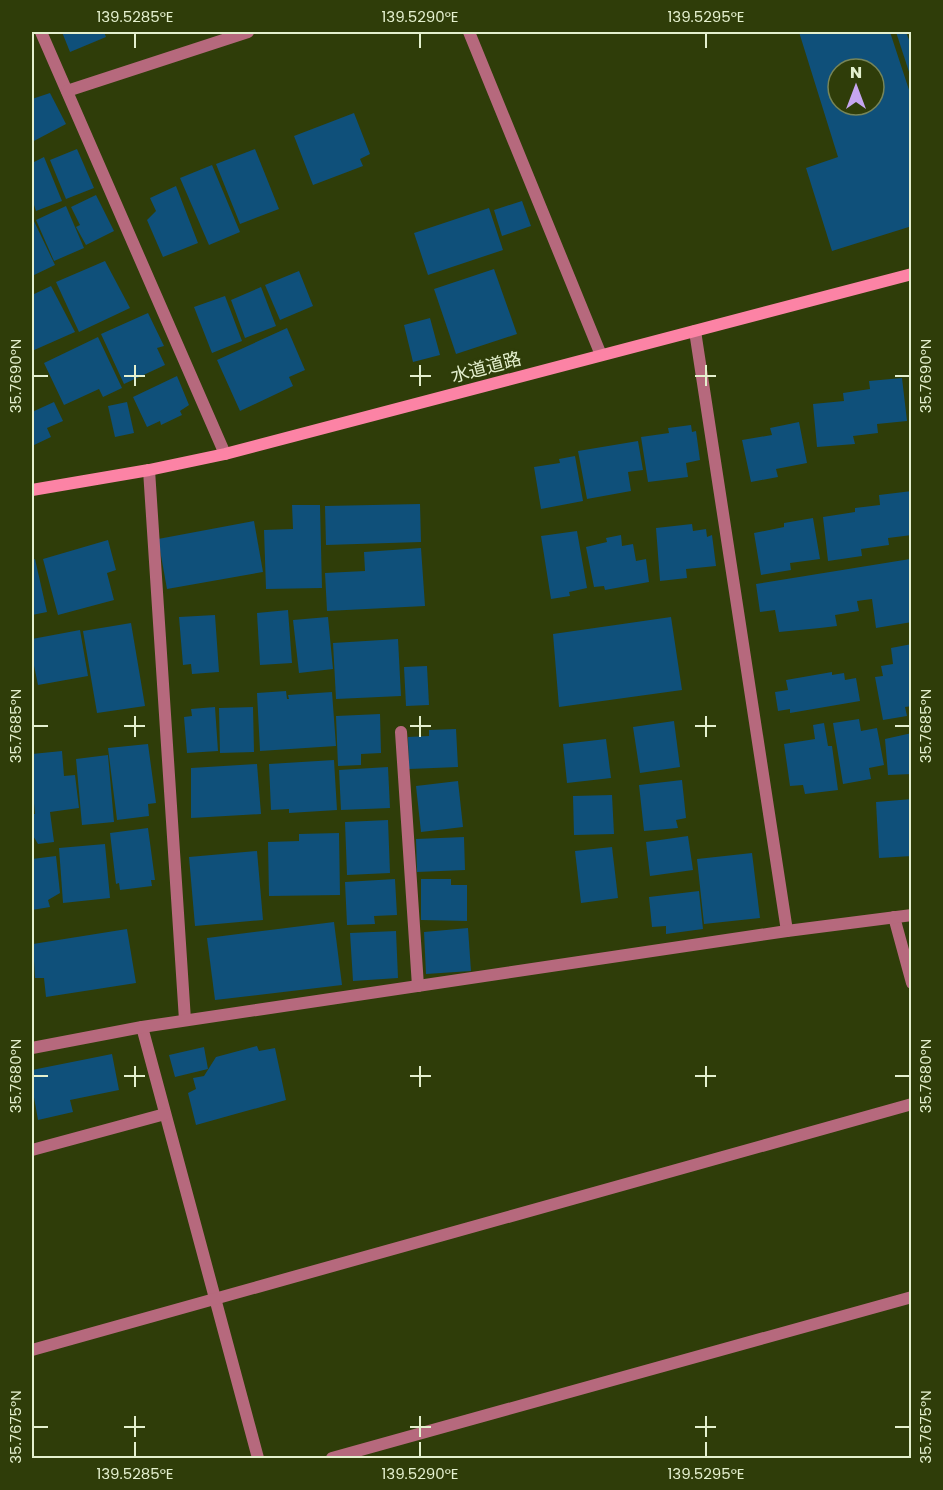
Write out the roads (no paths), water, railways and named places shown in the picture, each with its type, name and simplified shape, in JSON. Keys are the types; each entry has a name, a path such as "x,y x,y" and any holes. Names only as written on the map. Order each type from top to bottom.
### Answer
{"street":[{"path":"41,32 225,453"},
{"path":"67,91 248,32"},
{"path":"469,32 601,356"},
{"name":"水道道路","path":"32,490 149,470 225,453 912,274"},
{"path":"695,331 787,931"},
{"path":"149,470 185,1020"},
{"path":"401,732 418,986"},
{"path":"32,1048 185,1020 787,931 912,915"},
{"path":"894,917 912,983"},
{"path":"141,1027 258,1458"},
{"path":"32,1350 912,1104"},
{"path":"32,1150 165,1114"},
{"path":"333,1458 912,1297"}]}
